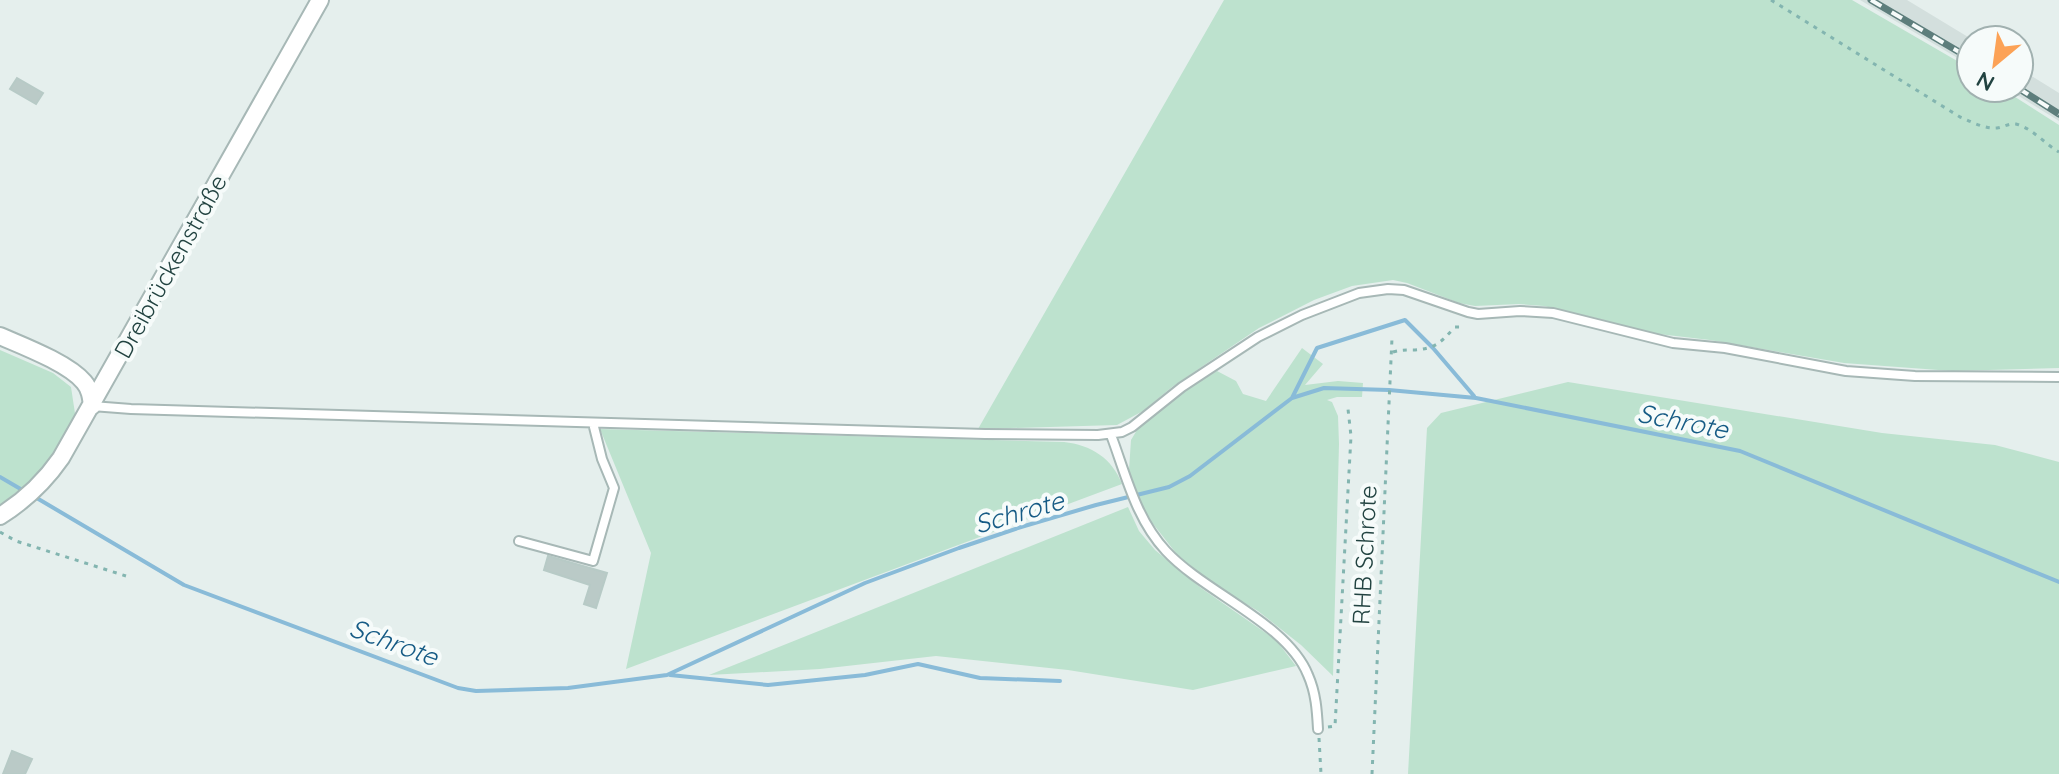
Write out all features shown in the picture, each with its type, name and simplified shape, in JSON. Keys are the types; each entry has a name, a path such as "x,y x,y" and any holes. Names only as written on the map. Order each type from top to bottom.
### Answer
{"street":[{"name":"Dreibrückenstraße","path":"0,516 43,481 61,458 320,0"},
{"path":"0,336 83,380 91,395 92,406"}],"lane":[{"path":"92,406 593,423 1111,435 1132,427 1182,387 1279,326 1342,298 1388,289 1411,292 1452,308 1478,314 1520,311 1553,313 1673,343 1725,348 1846,371 1915,376 2059,377"},
{"path":"519,541 593,561 614,488 602,459 593,423"},
{"path":"1111,435 1140,515 1167,552 1293,650 1313,687 1318,729"}],"path":[{"path":"1771,0 1960,117 1991,128 2009,124 2021,126 2059,152"},
{"path":"1391,354 1394,351 1433,348 1455,327 1464,327"},
{"name":"RHB Schrote","path":"1372,774 1392,338"},
{"path":"1321,774 1318,729 1335,726 1351,436 1348,409"},
{"path":"0,532 16,541 126,576"}],"shaded area":[{"path":"1860,0 1907,0 1955,29 1955,56"},
{"path":"2035,78 2059,93 2059,121 2032,104 2035,104"}],"green space":[{"path":"1224,0 1852,0 1955,60 1955,104 2026,104 2059,125 2059,368 1952,371 1844,363 1650,333 1544,306 1475,306 1393,280 1352,286 1314,300 1259,328 1172,387 1143,411 1117,425 978,429"},
{"path":"1302,348 1323,364 1305,385 1338,381 1363,383 1362,397 1327,400 1332,402 1338,416 1339,444 1333,676 1301,645 1258,611 1224,591 1179,557 1143,511 1129,470 1131,440 1137,430 1187,389 1217,371 1236,381 1243,394 1266,401"},
{"path":"0,350 53,373 71,387 76,420 41,473 0,505"},
{"path":"1568,382 1882,433 1995,445 2059,462 2059,774 1408,774 1427,428 1441,413"},
{"path":"600,429 1064,442 1099,454 1113,467 1122,484 626,669 651,553"},
{"path":"1128,507 1139,531 1155,550 1201,588 1276,640 1296,666 1193,690 1068,670 936,656 820,669 709,675"}],"building":[{"path":"17,78 43,93 36,104 10,89"},
{"path":"548,556 607,573 596,608 584,604 590,585 544,570"},
{"path":"12,751 32,759 25,774 3,774"}],"waterway":[{"path":"1292,398 1317,348 1405,320 1474,396"},
{"name":"Schrote","path":"35,497 184,585 458,688 476,691 568,688 667,675 865,583 1021,527 1169,487 1190,476 1292,398 1324,388 1476,398 1740,451 2059,582"},
{"name":"Schrote","path":"0,477 24,491"},
{"path":"670,675 768,685 865,675 918,664 980,678 1060,681"}],"railway":[{"path":"1871,0 1955,50"},
{"path":"2035,99 2059,114"}]}
